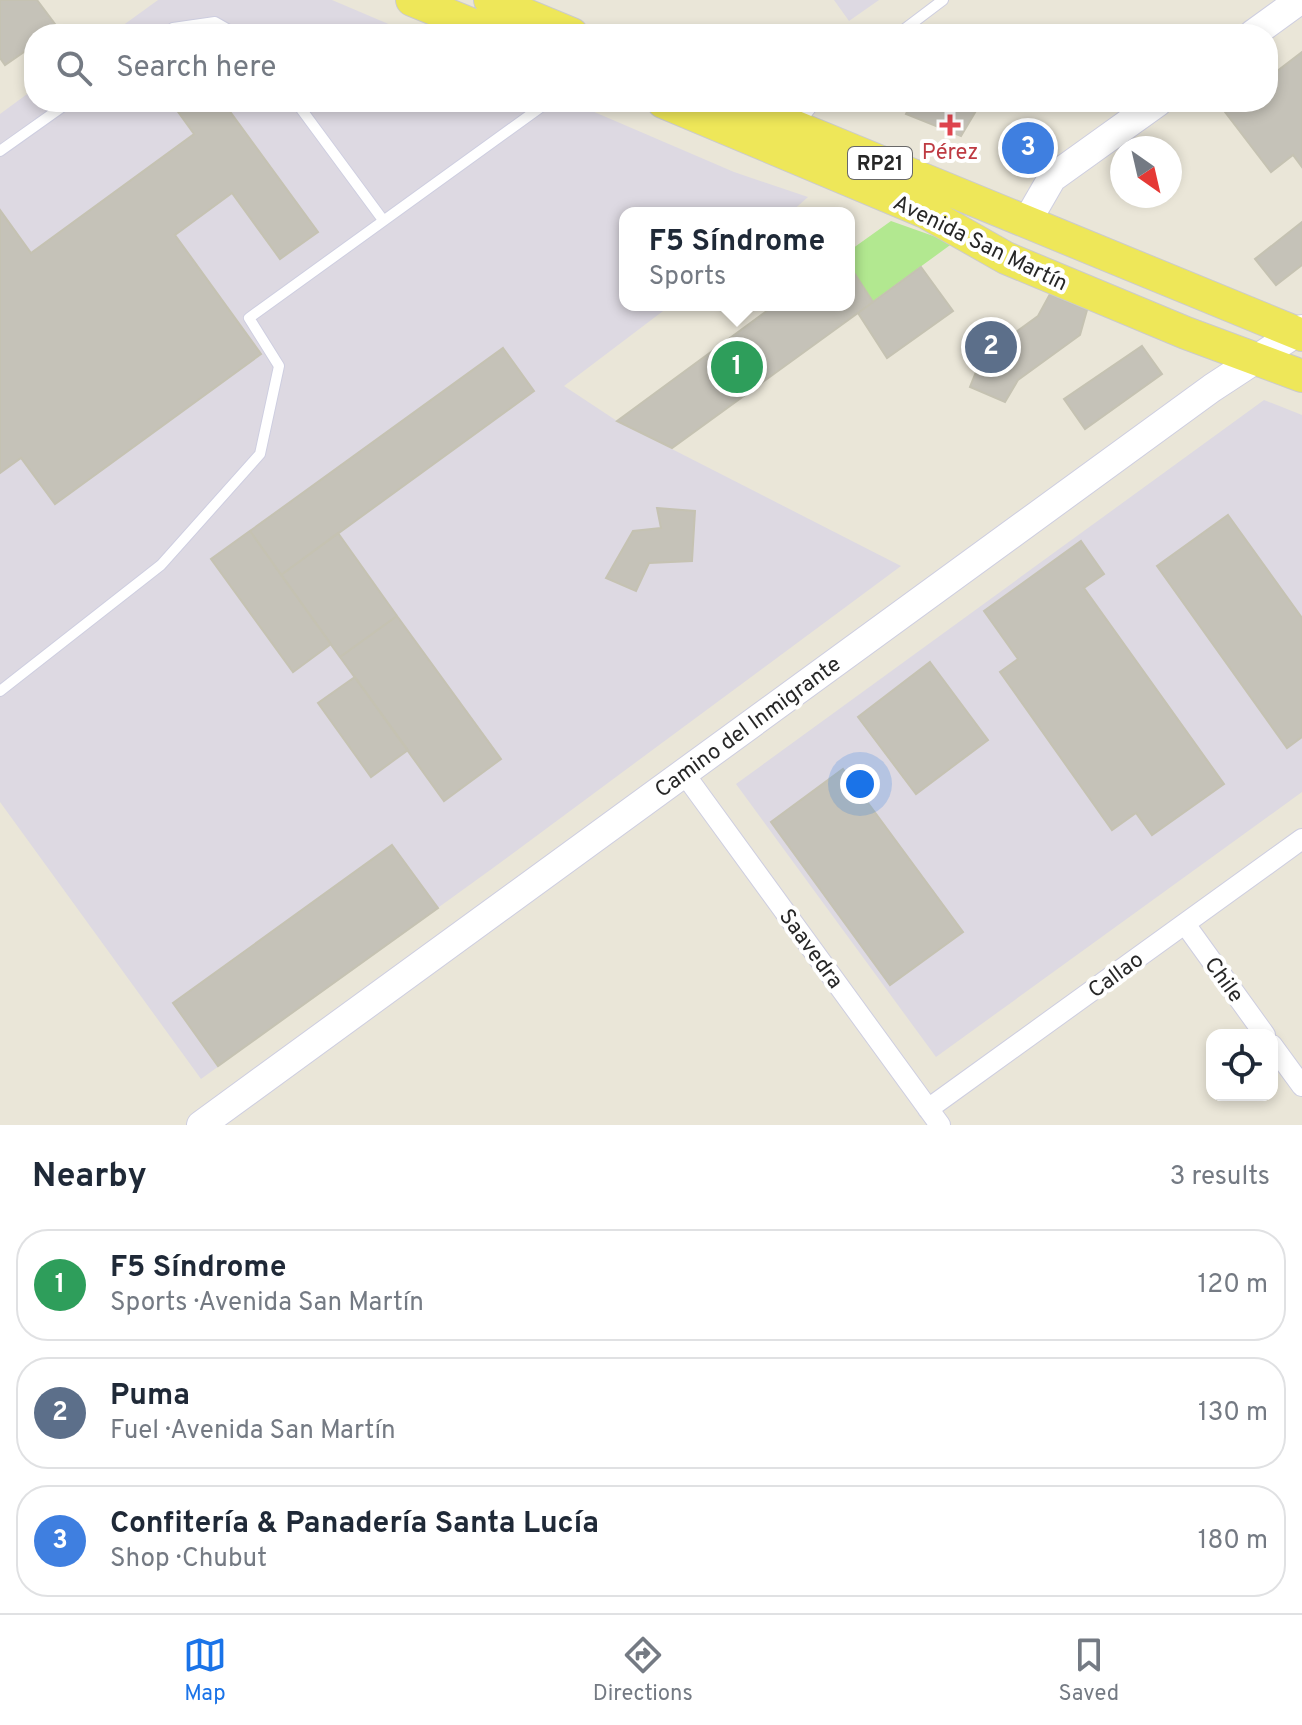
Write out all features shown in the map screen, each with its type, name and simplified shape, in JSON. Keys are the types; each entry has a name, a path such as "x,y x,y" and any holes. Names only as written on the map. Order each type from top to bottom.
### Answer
{"main road":[{"path":"412,0 471,24"},
{"path":"490,0 548,24"},
{"path":"1267,24 1300,0"},
{"name":"Avenida San Martín","path":"687,112 925,212 1006,258 1186,333 1302,376"},
{"name":"Avenida San Martín","path":"759,112 1300,332"},
{"path":"1026,223 1052,178 1144,112"},
{"name":"Camino del Inmigrante","path":"201,1125 683,772 1256,359 1300,332"}],"street":[{"path":"1006,258 1026,223"},
{"name":"Saavedra","path":"683,772 934,1117"},
{"name":"Callao","path":"934,1117 1185,924 1302,839"},
{"name":"Chile","path":"1185,924 1261,1029"},
{"path":"1278,1053 1302,1086"}],"lane":[{"path":"911,24 943,0"},
{"path":"0,151 55,112"},
{"path":"303,112 383,220"},
{"path":"0,691 161,565 260,454 279,366 249,318 534,112"},
{"path":"796,127 808,112"}],"shaded area":[{"path":"158,0 332,0 388,24 125,24"},
{"path":"834,0 879,0 849,21"},
{"path":"24,96 24,112 594,112 734,172 808,197 797,207 619,207 619,311 663,311 564,386 617,421 901,566 493,868 201,1079 0,802 0,114"},
{"path":"1264,400 1302,415 1302,792 936,1057 736,784"}],"green space":[{"path":"891,221 953,243 672,448 617,421 767,311 855,311 855,247"}],"building":[{"path":"0,0 37,0 55,24 24,24 24,52 5,65 0,58"},
{"path":"1302,52 1302,167 1293,155 1271,172 1225,112 1278,112 1278,70"},
{"path":"178,112 230,112 318,232 280,259 232,193 175,235 261,354 55,504 21,458 0,473 0,210 31,253 194,134"},
{"path":"907,112 975,112 961,136"},
{"path":"1302,222 1302,265 1276,285 1255,259"},
{"path":"921,267 953,311 887,358 858,313"},
{"path":"855,274 873,302 672,448 617,421 767,311 855,311"},
{"path":"1050,294 1087,310 1080,335 1018,380 1005,402 970,387 982,357 1038,316"},
{"path":"1142,346 1162,374 1085,429 1064,399"},
{"path":"503,348 534,391 281,575 250,531"},
{"path":"657,508 695,511 692,561 649,563 636,591 606,578 633,531 661,528"},
{"path":"1228,515 1302,618 1302,737 1287,748 1157,566"},
{"path":"250,531 331,644 293,672 211,559"},
{"path":"338,533 397,616 340,657 281,575"},
{"path":"1081,541 1104,574 1084,588 1224,784 1152,835 1136,813 1112,830 1000,672 1018,659 984,611"},
{"path":"397,616 501,759 444,801 340,657"},
{"path":"930,662 988,740 916,794 858,717"},
{"path":"355,677 408,750 371,777 318,703"},
{"path":"843,769 963,932 890,985 771,822"},
{"path":"392,845 438,908 218,1066 173,1003"}],"place":[{"name":"Pérez","path":"950,125"},
{"name":"Confitería & Panadería Santa Lucía","path":"1028,148"},
{"name":"Puma","path":"991,347"},
{"name":"F5 Síndrome","path":"737,367"}]}
